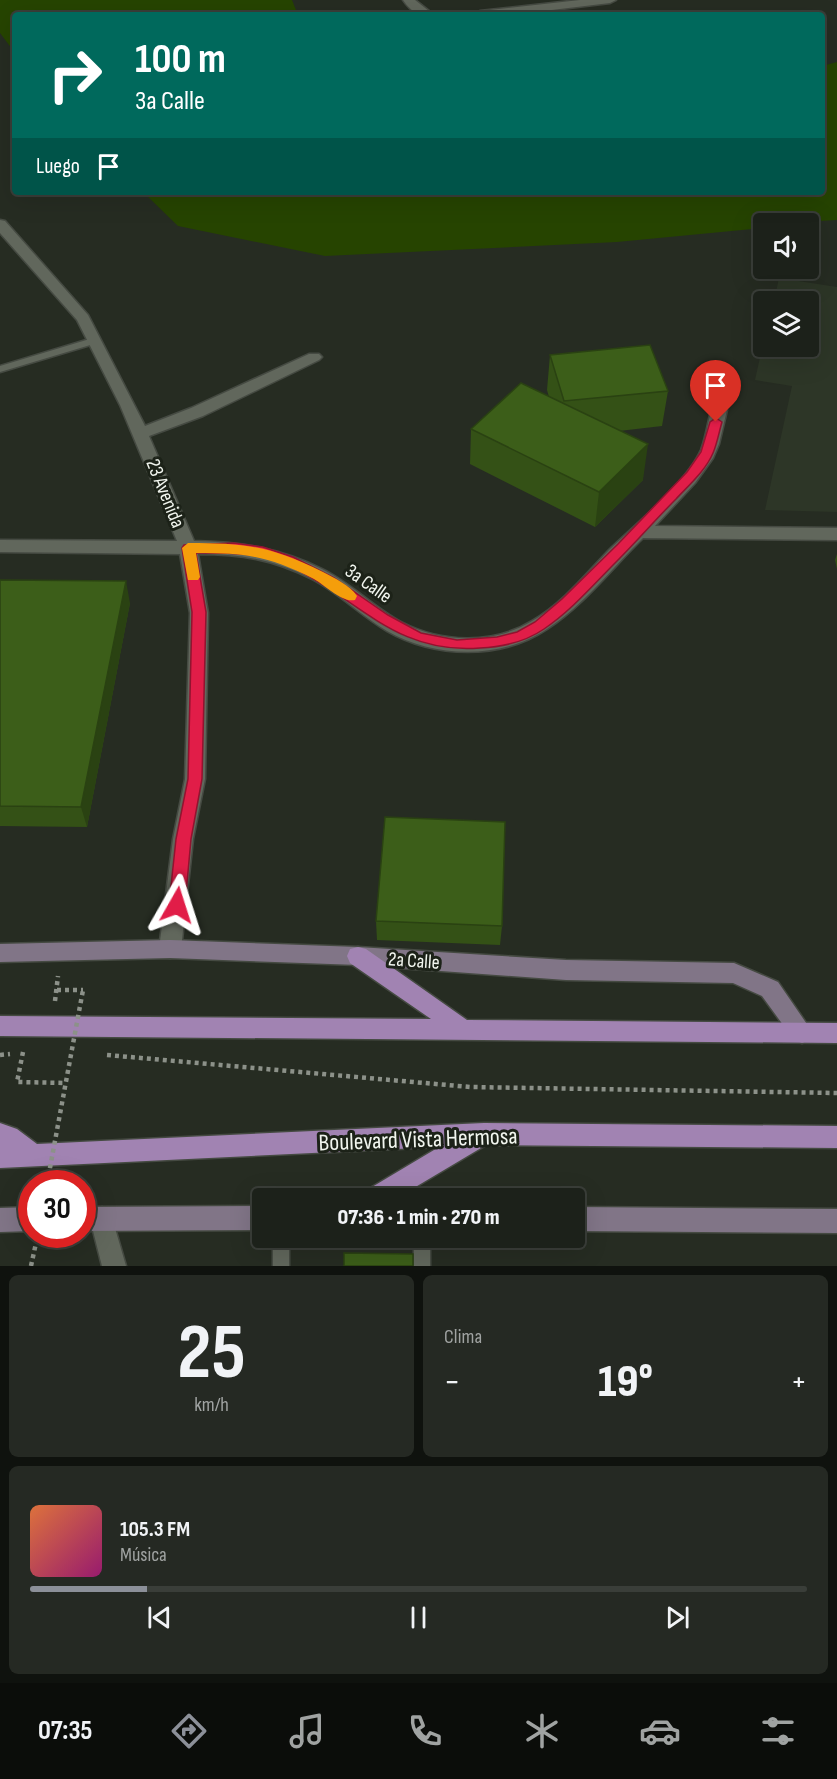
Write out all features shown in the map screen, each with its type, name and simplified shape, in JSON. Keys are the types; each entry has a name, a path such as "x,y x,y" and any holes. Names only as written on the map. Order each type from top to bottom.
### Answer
{"main road":[{"path":"358,956 464,1030"},
{"path":"0,1026 837,1033"},
{"path":"0,1134 9,1137 33,1155"},
{"path":"392,1188 484,1134"},
{"name":"Boulevard Vista Hermosa","path":"0,1157 484,1134 837,1137"}],"street":[{"path":"409,0 415,8 423,12"},
{"path":"506,12 610,0"},
{"name":"23 Avenida","path":"0,224 83,318 141,433 188,548 199,612 195,779 183,839 170,949"},
{"path":"141,433 197,412 314,357"},
{"name":"3a Calle","path":"0,546 234,548 272,555 329,581 387,622 418,637 436,643 478,645 521,636 540,625 576,594 691,475 707,453 719,410"},
{"path":"638,532 837,534"},
{"name":"2a Calle","path":"0,953 170,949 358,956 566,970 734,973 770,989 802,1033"},
{"path":"96,1219 252,1218"},
{"path":"585,1219 837,1221"},
{"path":"0,1220 18,1220"},
{"path":"96,1228 114,1266"}],"lane":[{"path":"0,369 93,341"},
{"path":"281,1248 281,1266"},
{"path":"422,1248 422,1266"}],"path":[{"path":"50,1025 57,990 58,953"},
{"path":"50,1170 83,990 57,990"},
{"path":"61,1050 83,1052"},
{"path":"0,1055 33,1051"},
{"path":"24,1052 17,1082 66,1083"},
{"path":"105,1054 470,1087 837,1093"},
{"path":"31,1266 34,1248"}],"shaded area":[{"path":"779,279 837,287 837,512 765,510 792,386 755,380 760,357 819,357 819,291 776,291"}],"green space":[{"path":"0,0 292,0 297,12 12,12 12,49 0,33"},
{"path":"837,62 837,220 819,221 819,213 753,213 753,229 617,242 325,256 178,226 146,195 825,195 825,65"}],"building":[{"path":"650,345 668,391 564,401 550,355"},
{"path":"521,383 648,444 599,492 471,429"},
{"path":"0,580 126,581 81,807 0,806"},
{"path":"385,817 505,822 502,926 376,921"},
{"path":"344,1253 413,1254 413,1266 344,1266"}],"slow traffic":[{"path":"193,577 188,548 234,548 263,552 289,561 329,581 350,596"}],"route":[{"path":"177,905 183,839 195,779 199,612 188,548 234,548 263,552 289,561 329,581 395,627 436,643 478,645 497,642 521,636 540,625 567,602 638,532 691,475 707,453 716,422"}]}
